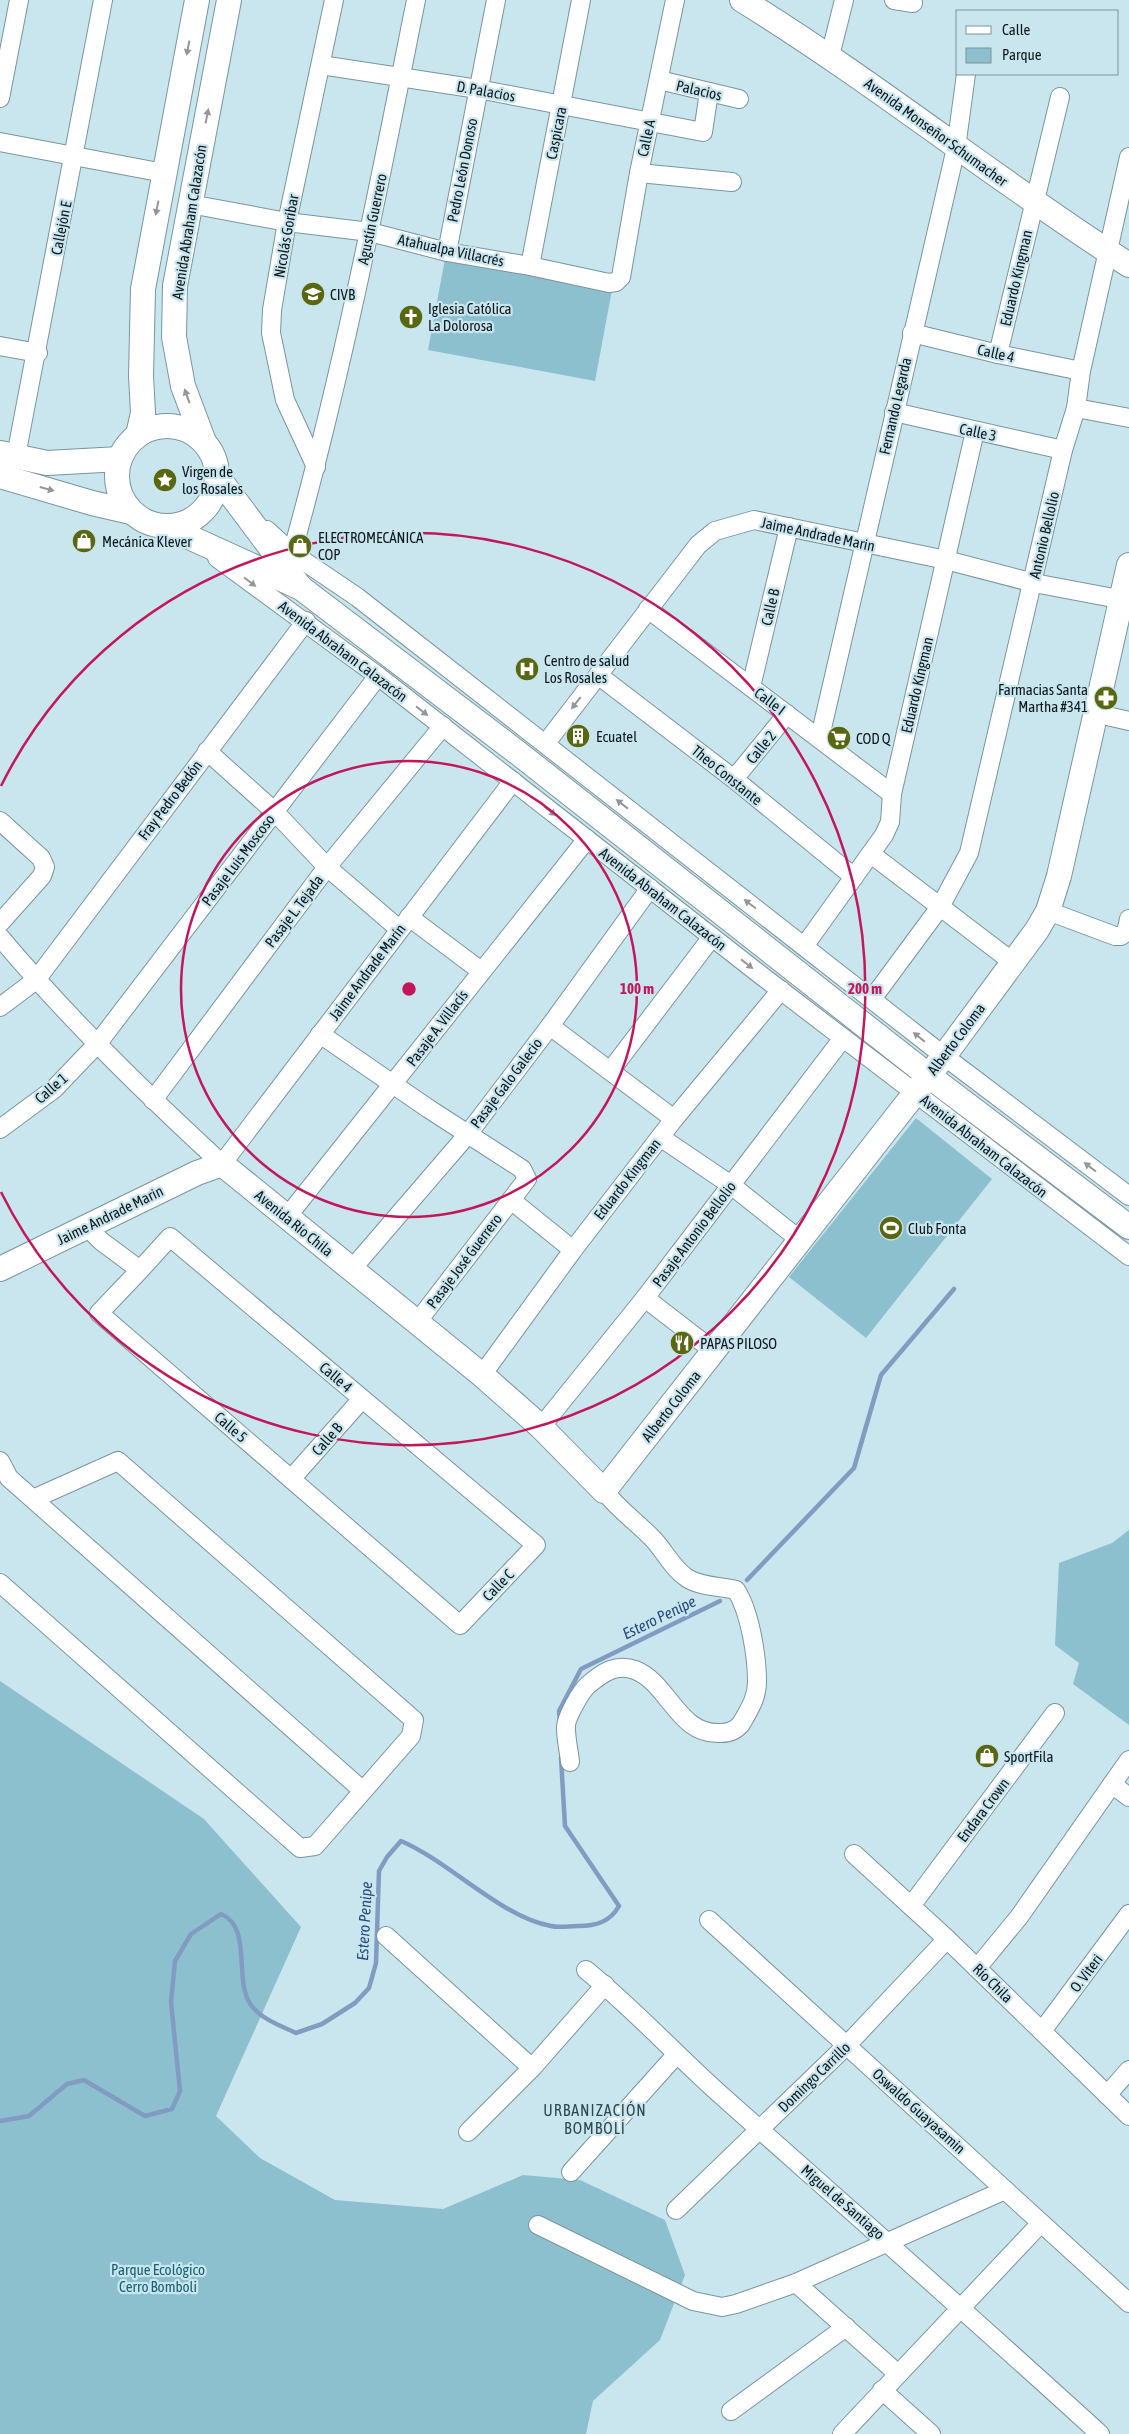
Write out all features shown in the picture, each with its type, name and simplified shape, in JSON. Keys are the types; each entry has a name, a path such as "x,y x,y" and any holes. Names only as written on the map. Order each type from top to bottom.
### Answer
{"main road":[{"name":"Avenida Abraham Calazacón","path":"138,435 143,413 141,376 143,289 197,0"},
{"name":"Avenida Abraham Calazacón","path":"204,442 183,386 174,337 175,286 229,0"},
{"name":"Avenida Monseñor Schumacher","path":"755,4 956,148 1129,265"},
{"path":"0,476 92,503 131,512 148,523 167,527 185,523 206,508 214,492 217,476 215,460 204,442 192,432 177,427 164,426 146,430 138,435 126,447 120,459 117,483 120,496 131,512"},
{"path":"8,454 47,462 66,463 120,459"},
{"name":"Avenida Abraham Calazacón","path":"217,476 300,588"},
{"name":"Avenida Abraham Calazacón","path":"167,527 300,588 518,752 922,1084 1129,1227"},
{"name":"Alberto Coloma","path":"604,1491 715,1352 944,1056 1014,963 1048,911 1059,876 1094,713 1125,600 1129,565"},
{"name":"Avenida Río Chila","path":"222,1164 351,1270 418,1321 482,1375 541,1427 604,1491"},
{"name":"Jaime Andrade Marin","path":"0,1269 197,1173 222,1164"}],"street":[{"path":"0,98 19,0"},
{"name":"Callejón E","path":"8,454 38,353 103,0"},
{"name":"Nicolás Goríbar","path":"316,467 285,400 271,333 272,310 287,222 334,0"},
{"name":"Agustín Guerrero","path":"292,553 316,467 370,232 416,0"},
{"name":"Pedro León Donoso","path":"447,252 496,0"},
{"name":"Caspicara","path":"530,266 581,0"},
{"name":"Calle A","path":"621,277 639,173 675,0"},
{"path":"830,56 844,0"},
{"path":"894,0 913,3"},
{"name":"D. Palacios","path":"321,65 478,89 703,132 709,92"},
{"name":"Fernando Legarda","path":"820,737 956,148 966,75"},
{"name":"Palacios","path":"658,80 740,99"},
{"name":"Eduardo Kingman","path":"998,354 1060,97"},
{"path":"0,142 164,173"},
{"name":"Antonio Bellolio","path":"872,999 940,907 969,853 1034,583 1063,450 1076,408 1081,371 1129,157"},
{"path":"639,173 732,182"},
{"name":"Atahualpa Villacrés","path":"190,204 287,222 370,232 447,252 530,266 609,283 616,282 621,277"},
{"name":"Calle 4","path":"912,332 998,354 1081,371"},
{"path":"0,346 38,353"},
{"path":"1076,408 1129,418"},
{"name":"Calle 3","path":"894,412 1063,450"},
{"name":"Eduardo Kingman","path":"805,945 871,854 890,822 892,794 975,431"},
{"name":"Avenida Abraham Calazacón","path":"241,507 292,553 357,597 805,945 944,1056 1129,1196"},
{"name":"Jaime Andrade Marin","path":"546,743 698,545 715,530 754,520 946,560 1034,583 1125,600"},
{"name":"Calle B","path":"751,687 789,527"},
{"name":"Avenida Abraham Calazacón","path":"197,542 378,676 843,1038 922,1084 1129,1256"},
{"name":"Calle I","path":"648,609 820,737 892,794"},
{"name":"Fray Pedro Bedón","path":"36,980 306,621"},
{"name":"Theo Constante","path":"598,675 734,779 854,877"},
{"name":"Pasaje Luis Moscoso","path":"98,1043 378,676"},
{"path":"1094,713 1129,721"},
{"name":"Calle 2","path":"734,779 787,714"},
{"name":"Pasaje L. Tejada","path":"153,1100 327,867 443,726"},
{"path":"207,751 275,812 327,867 404,923 480,970"},
{"name":"Jaime Andrade Marín","path":"222,1164 513,781"},
{"path":"0,821 40,858 45,867 42,876 0,923"},
{"name":"Pasaje A. Villacís","path":"287,1218 394,1085 480,970 587,839"},
{"path":"871,854 1014,963"},
{"name":"Pasaje Galo Galecio","path":"351,1270 468,1134 550,1026 650,888"},
{"path":"1048,911 1115,936 1122,936 1126,932 1129,919"},
{"name":"Avenida Río Chila","path":"0,937 36,980 153,1100 222,1164"},
{"path":"611,1070 712,937"},
{"path":"0,1007 36,980"},
{"name":"Eduardo Kingman","path":"482,1375 572,1250 674,1119 781,990"},
{"path":"550,1026 674,1119"},
{"path":"320,1034 468,1134"},
{"name":"Pasaje Antonio Bellolio","path":"541,1427 645,1298 843,1038"},
{"name":"Calle 1","path":"0,1129 54,1089 98,1043"},
{"name":"Pasaje José Guerrero","path":"418,1321 527,1179 525,1173 468,1134"},
{"path":"660,1137 731,1185 800,1240"},
{"path":"511,1200 572,1250"},
{"path":"87,1226 102,1241 140,1270"},
{"name":"Calle 4","path":"140,1270 170,1237 536,1545"},
{"name":"Calle 5","path":"140,1270 98,1313 460,1625"},
{"path":"645,1298 715,1352"},
{"name":"Calle B","path":"291,1479 362,1399"},
{"path":"0,1584 300,1848 315,1846 411,1736 414,1720 118,1461 33,1499"},
{"path":"0,1462 5,1480 33,1499 362,1790"},
{"path":"570,1762 565,1726 586,1686 608,1669 626,1668 643,1674 688,1723 711,1734 727,1733 738,1728 751,1708 757,1691 757,1664 742,1600 736,1590 704,1585 688,1578 678,1570 652,1538 617,1508 604,1491"},
{"name":"Calle C","path":"460,1625 536,1545"},
{"name":"Endara Crown","path":"911,1906 1055,1713"},
{"path":"976,1968 1019,1917 1129,1760"},
{"path":"1112,1784 1129,1797"},
{"name":"Río Chila","path":"854,1854 947,1939 1129,2116"},
{"name":"O. Viteri","path":"1042,2031 1129,1914"},
{"name":"Oswaldo Guayasamin","path":"709,1920 1129,2303"},
{"path":"386,1936 532,2068"},
{"name":"Domingo Carrillo","path":"676,2210 847,2045 947,1939"},
{"name":"Miguel de Santiago","path":"586,1970 605,1985 676,2055 961,2307 1100,2434"},
{"path":"468,2132 532,2068 605,1985"},
{"path":"571,2172 676,2055"},
{"path":"1108,2095 1129,2070"},
{"path":"538,2225 693,2301 722,2307 736,2304 796,2282 1005,2190"},
{"path":"842,2434 1041,2223"},
{"path":"796,2282 898,2374"},
{"path":"731,2411 846,2327"},
{"path":"882,2390 931,2434"}],"green space":[{"path":"445,259 612,290 595,381 428,350"},
{"name":"Club Fonta","path":"916,1118 992,1179 866,1338 789,1277"},
{"path":"1129,1530 1129,1725 1073,1684 1079,1663 1055,1645 1059,1563 1112,1543"},
{"name":"Parque Ecológico Cerro Bomboli","path":"0,1681 204,1819 301,1927 216,2116 260,2158 335,2200 443,2209 523,2175 580,2180 665,2220 685,2275 660,2340 593,2401 586,2434 0,2434"}],"waterway":[{"name":"Estero Penipe","path":"747,1580 854,1468 881,1375 954,1289"},
{"name":"Estero Penipe","path":"560,1723 559,1711 581,1669 720,1601"},
{"name":"Estero Penipe","path":"0,2121 29,2116 67,2084 84,2080 145,2116 172,2109 180,2091 171,2002 175,1961 191,1934 221,1914 231,1921 237,1930 246,1994 255,2010 266,2018 296,2033 322,2024 355,2003 369,1988 376,1963 379,1871 387,1857 401,1841 438,1862 494,1901 532,1921 561,1927 591,1925 607,1919 619,1906 565,1826 561,1758"}],"place":[{"name":"CIVB","path":"313,294"},
{"name":"Iglesia Católica La Dolorosa","path":"411,317"},
{"name":"Virgen de los Rosales","path":"165,480"},
{"name":"Mecánica Klever","path":"84,541"},
{"name":"ELECTROMECÁNICA COP","path":"300,546"},
{"name":"Centro de salud Los Rosales","path":"527,669"},
{"name":"Farmacias Santa Martha #341","path":"1106,698"},
{"name":"Ecuatel","path":"578,736"},
{"name":"COD Q","path":"839,738"},
{"name":"Club Fonta","path":"891,1228"},
{"name":"PAPAS PILOSO","path":"682,1343"},
{"name":"SportFila","path":"987,1756"}],"district":[{"name":"URBANIZACIÓN BOMBOLÍ","path":"595,2119"}]}
